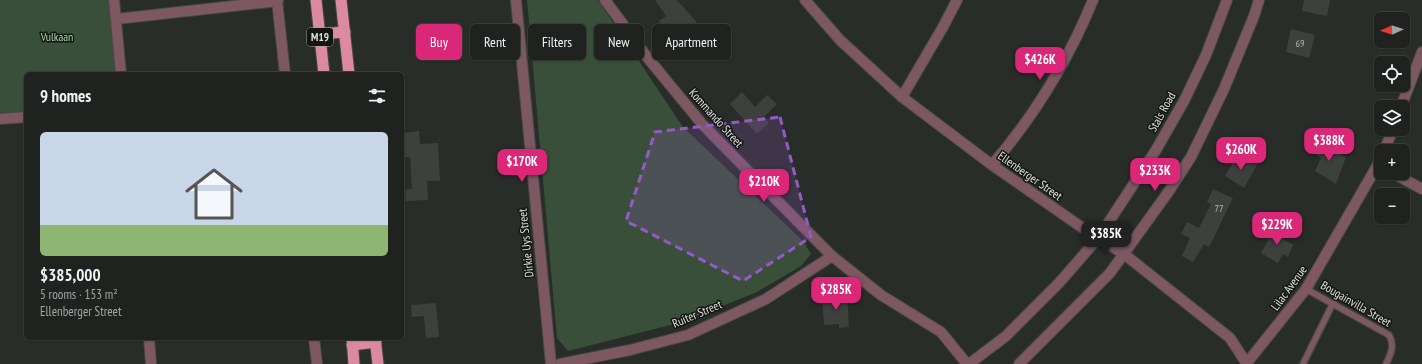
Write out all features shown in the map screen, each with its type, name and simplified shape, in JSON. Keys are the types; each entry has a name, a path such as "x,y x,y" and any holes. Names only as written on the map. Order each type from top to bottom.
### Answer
{"highway":[{"name":"M19","path":"316,0 324,72"},
{"name":"M19","path":"342,0 349,72"},
{"path":"320,34 345,32"},
{"path":"354,364 352,342 375,340 378,364"}],"street":[{"path":"114,0 121,72"},
{"name":"Dirkie Uys Street","path":"516,0 551,364"},
{"name":"Kommando Street","path":"605,0 647,57 702,124 832,256 881,295 941,332 968,364"},
{"name":"Ellenberger Street","path":"805,0 840,40 902,97 992,165 1124,254 1230,338 1246,364"},
{"path":"902,97 944,27 957,0"},
{"path":"992,165 1015,139 1045,95 1068,56 1093,0"},
{"name":"Stals Road","path":"968,364 1006,336 1059,282 1099,237 1156,150 1184,101 1206,55 1228,0"},
{"path":"1019,364 1110,272 1169,191 1191,157 1224,89 1260,0"},
{"path":"116,19 278,1 285,72"},
{"path":"1404,100 1422,52"},
{"path":"0,119 24,117"},
{"name":"Lilac Avenue","path":"1246,364 1306,289 1374,174"},
{"path":"1406,180 1422,189"},
{"name":"Ruiter Street","path":"560,364 630,350 688,334 766,299 832,256"},
{"path":"149,340 151,364"},
{"path":"314,340 317,364"}],"lane":[{"name":"Bougainvilla Street","path":"1306,289 1389,334 1393,345 1391,354 1386,364"},
{"path":"1303,364 1333,303"}],"highlighted area":[{"path":"780,117 811,237 743,281 626,221 655,132"}],"green space":[{"name":"Vulkaan","path":"0,0 112,0 118,72 24,72 24,116 0,119"},
{"path":"527,0 598,0 614,24 594,24 594,60 638,60 683,127 804,242 811,254 801,266 757,292 682,322 568,351 557,338 532,60 586,60 586,24 529,24"}],"building":[{"path":"655,0 677,0 698,24 662,24 659,21 666,16"},
{"path":"1304,0 1330,0 1327,16 1302,11"},
{"path":"1291,29 1315,35 1309,58 1286,52"},
{"path":"742,92 755,107 767,95 777,104 764,117 769,123 757,134 730,104"},
{"path":"419,131 420,144 438,143 440,181 427,181 428,200 406,201 405,190 412,189 410,157 404,157 404,133"},
{"path":"1316,140 1346,157 1336,184 1315,171 1321,158 1312,152"},
{"path":"1238,154 1257,165 1244,188 1225,176"},
{"path":"1213,189 1233,198 1209,247 1204,244 1193,262 1182,256 1190,238 1181,234 1187,222 1199,228 1211,204 1207,202"},
{"path":"1276,226 1287,232 1283,239 1293,245 1288,257 1283,254 1278,263 1261,253"},
{"path":"847,294 849,327 839,328 839,324 824,325 822,299 833,299 833,295"},
{"path":"436,303 439,337 426,338 424,316 412,317 411,305"}]}
